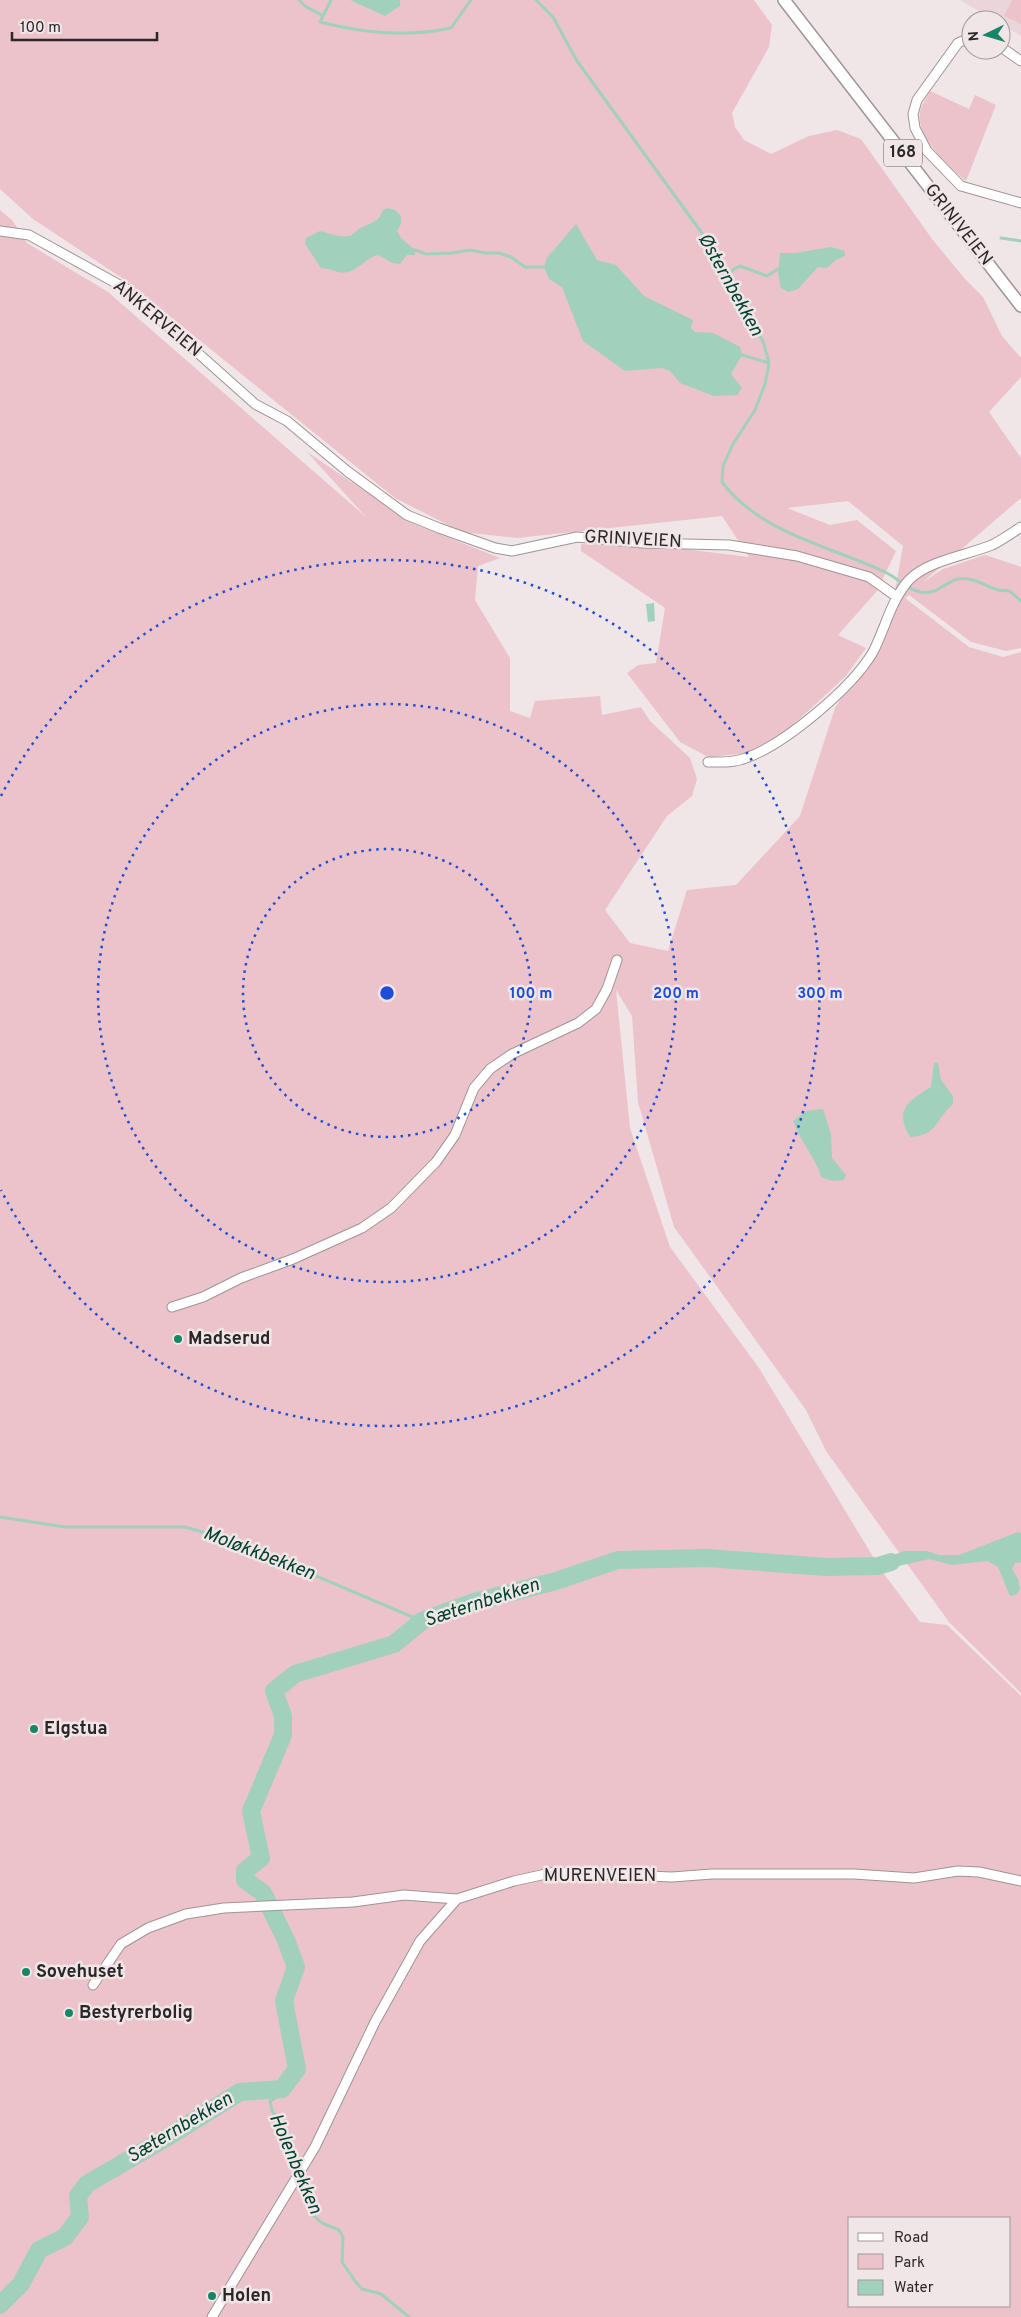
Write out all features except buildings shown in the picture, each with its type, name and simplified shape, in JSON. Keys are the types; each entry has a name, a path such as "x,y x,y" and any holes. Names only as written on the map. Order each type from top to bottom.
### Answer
{"main road":[{"name":"GRINIVEIEN","path":"784,0 1021,306"}],"street":[{"path":"961,42 958,43 917,100 913,114 915,128 927,151 961,186 1021,203"},
{"name":"ANKERVEIEN","path":"0,231 23,233 125,288 255,404"},
{"name":"GRINIVEIEN","path":"255,404 287,421 348,471 407,515 495,548 512,551 577,537 643,543 729,545 797,556 869,577 899,593"},
{"path":"708,762 746,759 789,735 824,707 872,653 899,593 908,580 920,570 994,544 1021,527"},
{"path":"172,1307 204,1297 241,1278 292,1259 362,1228 391,1208 436,1162 455,1135 474,1088 490,1069 512,1054 578,1024 596,1009 607,989 617,960"},
{"name":"MURENVEIEN","path":"212,2317 315,2147 375,2022 420,1941 443,1912 457,1899 514,1881 554,1872 672,1877 712,1874 854,1874 914,1878 972,1872 1021,1880"},
{"path":"93,1985 122,1944 148,1928 186,1914 240,1907 343,1903 404,1895 457,1899"}],"shaded area":[{"path":"960,0 1021,0 1021,36 1011,30 1011,10 977,10"}],"green space":[{"path":"0,0 754,0 772,25 769,47 732,113 735,127 744,140 771,154 809,136 837,130 861,139 932,239 965,279 983,297 1002,336 1021,358 1021,377 989,412 1021,458 1021,498 923,582 943,569 985,555 1021,567 1021,648 1006,651 971,642 909,595 905,598 969,647 1003,657 1021,652 1021,1693 949,1622 826,1451 806,1410 674,1227 638,1102 632,1016 616,990 630,1128 670,1247 759,1368 881,1570 920,1622 947,1625 1021,1696 1021,2317 0,2317 0,210 12,220 27,243 108,292 366,517 307,452 414,524 500,558 478,566 475,600 510,658 510,711 530,718 535,701 600,696 602,715 641,707 650,721 690,758 697,779 692,796 667,816 605,910 630,943 668,951 687,890 736,885 800,816 835,708 889,624 903,546 848,501 787,508 830,525 857,520 896,551 877,591 838,635 866,648 845,677 783,734 748,753 708,757 680,742 627,673 638,665 656,663 665,608 581,551 581,544 684,549 749,557 722,516 517,538 462,532 395,498 125,280 33,219 0,189"},
{"path":"1012,0 1021,0 1021,24 1011,19 1011,10 1007,10"},
{"path":"930,91 969,109 975,95 996,105 966,181 935,151 923,132 920,112"}],"water":[{"path":"350,0 400,0 400,6 385,16"},
{"path":"387,208 395,210 401,216 401,224 397,231 401,238 415,250 415,255 407,255 400,264 392,263 378,255 345,273 338,272 321,268 305,244 306,238 320,231 341,236 351,235 377,220 382,211"},
{"path":"576,224 597,260 616,265 644,296 693,320 691,328 695,332 713,333 740,347 742,355 731,374 742,388 737,395 714,396 680,383 670,371 662,368 625,371 583,341 562,287 549,279 544,267 547,258"},
{"path":"831,247 845,251 845,256 836,260 827,268 818,267 798,289 788,292 781,288 778,274 780,253 796,253"},
{"path":"654,603 655,621 648,622 646,604"},
{"path":"934,1063 938,1063 941,1080 953,1096 953,1104 931,1130 919,1136 910,1137 903,1120 904,1113 910,1102 931,1087"},
{"path":"823,1109 831,1134 832,1158 846,1175 844,1180 832,1181 821,1177 793,1121 806,1111"},
{"path":"1018,1532 1021,1533 1021,1562 1015,1563 1012,1569 1018,1579 1020,1589 1016,1595 1010,1596 998,1567 987,1561 952,1565 929,1559 894,1567 888,1557 904,1551 927,1551 939,1555 959,1555"}],"waterway":[{"name":"Østernbekken","path":"299,0 305,6 323,16 320,22 352,29 402,33 451,28 471,0"},
{"path":"323,16 331,0"},
{"name":"Østernbekken","path":"536,0 553,17 577,61 712,247 723,265 725,283 750,314 764,344 769,363 765,384 755,410 733,444 723,466 722,482 738,500 777,527 887,573 916,591 932,592 963,578 998,590 1009,591 1021,601"},
{"path":"1001,238 1021,241"},
{"path":"415,250 426,254 470,250 499,253 511,257 525,267 544,267"},
{"path":"724,279 740,266 767,276 778,269"},
{"path":"742,355 769,363"},
{"name":"Moløkkbekken","path":"0,1517 65,1527 185,1527 234,1541 422,1621"},
{"name":"Sæternbekken","path":"0,2305 21,2284 39,2250 65,2237 80,2217 78,2196 87,2184 240,2092 282,2089 297,2069 284,2001 296,1967 286,1940 263,1893 245,1880 245,1871 261,1858 251,1811 283,1735 283,1716 274,1691 295,1674 394,1644 422,1621 474,1602 556,1581 618,1560 708,1558 826,1567 878,1566 891,1562"},
{"name":"Holenbekken","path":"282,2089 277,2097 270,2101 272,2111 282,2124 284,2147 292,2151 292,2162 303,2177 300,2185 313,2215 322,2223 339,2230 343,2237 342,2262 362,2289 381,2294 409,2317"}],"place":[{"name":"Madserud","path":"178,1339"},
{"name":"Elgstua","path":"34,1729"},
{"name":"Sovehuset","path":"26,1972"},
{"name":"Bestyrerbolig","path":"69,2013"},
{"name":"Holen","path":"212,2296"}]}
